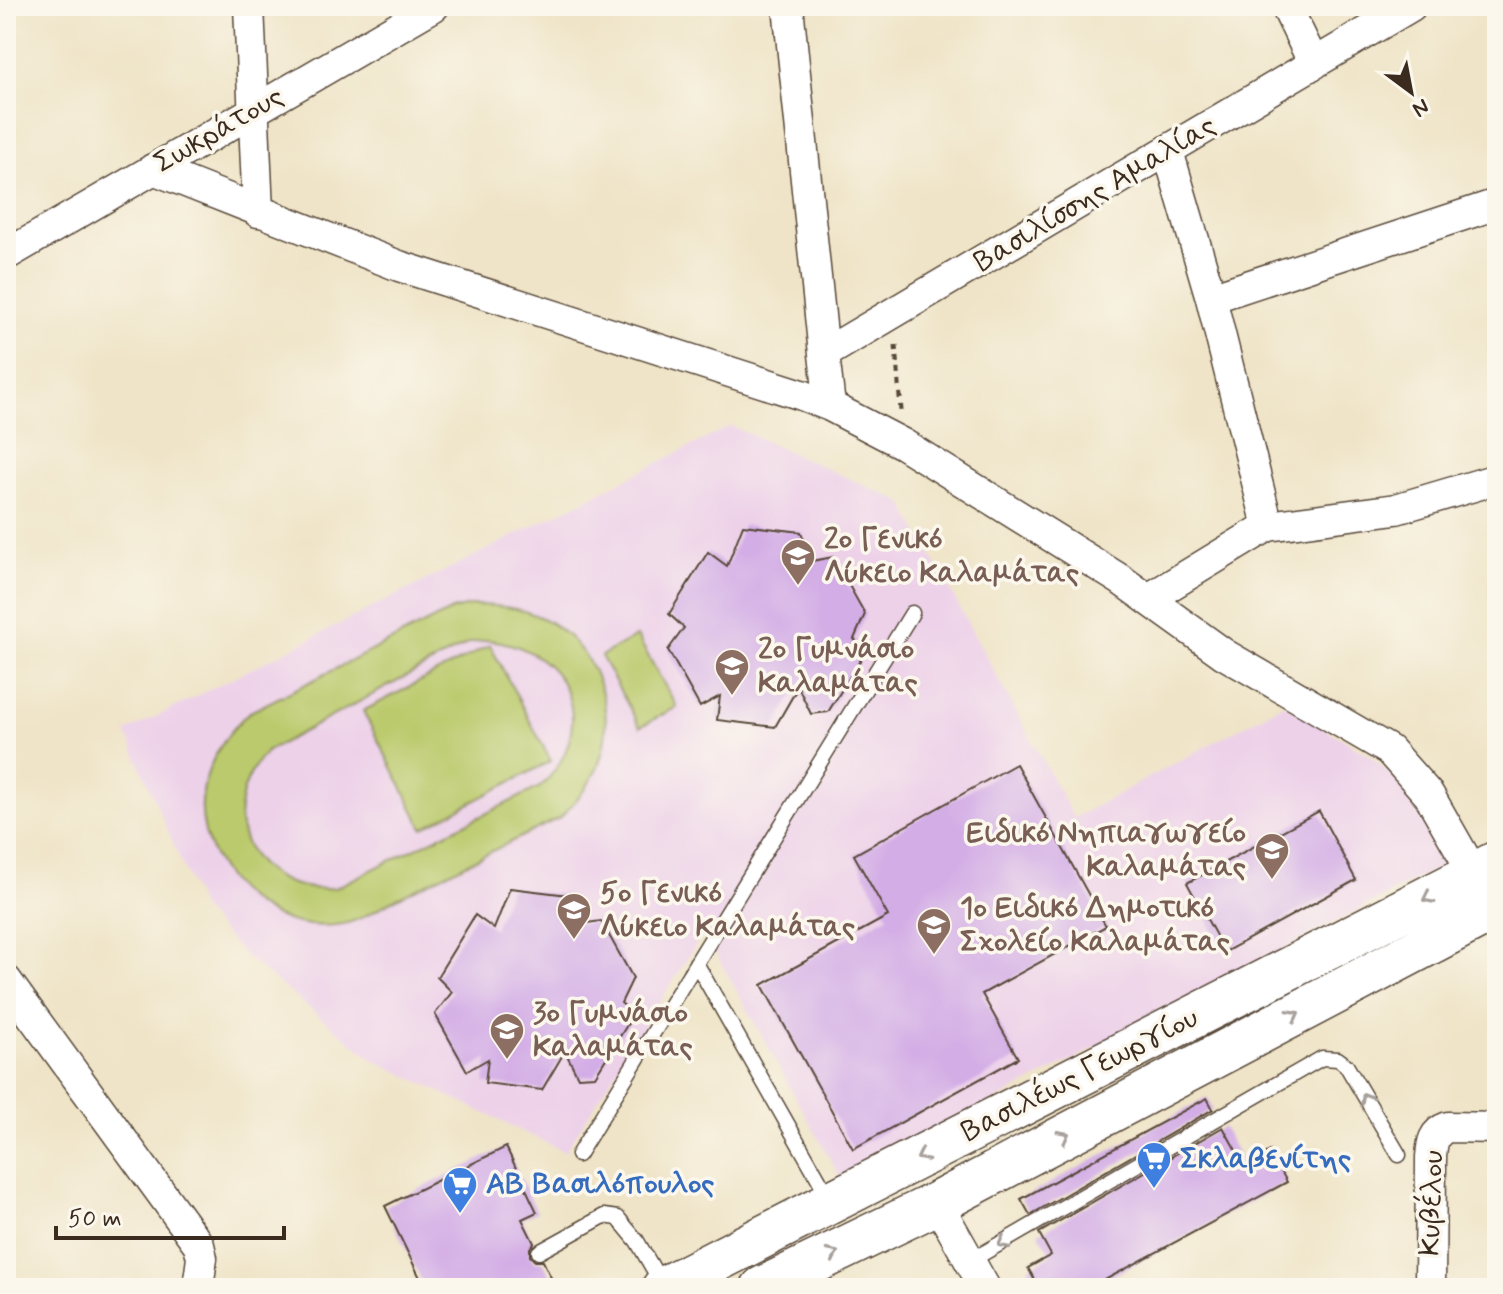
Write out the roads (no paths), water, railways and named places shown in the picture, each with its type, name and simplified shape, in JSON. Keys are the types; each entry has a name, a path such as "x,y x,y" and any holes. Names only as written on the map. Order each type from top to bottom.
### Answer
{"main road":[{"name":"Βασιλέως Γεωργίου","path":"664,1288 1486,868"},
{"name":"Βασιλέως Γεωργίου","path":"762,1288 937,1203 1497,908"}],"street":[{"path":"249,6 258,212"},
{"name":"Σωκράτους","path":"6,255 434,6"},
{"path":"788,6 830,406"},
{"path":"1286,6 1314,64"},
{"name":"Βασιλίσσης Αμαλίας","path":"824,354 1411,6"},
{"path":"1168,151 1211,298 1268,526"},
{"path":"153,169 399,266 773,385 830,406 903,444 1043,529 1224,654 1389,750 1486,868"},
{"path":"1211,298 1497,204"},
{"path":"1148,599 1268,526 1396,509 1497,479"},
{"path":"6,980 199,1245 202,1258 198,1288"},
{"name":"Κυβέλου","path":"1430,1288 1433,1138 1441,1129 1448,1127 1497,1128"},
{"path":"937,1203 985,1288"}],"lane":[{"path":"578,1155 912,613"},
{"path":"696,963 832,1202"},
{"path":"970,1261 1322,1058 1338,1059 1346,1065 1399,1155"},
{"path":"539,1252 604,1216 618,1218 637,1241 664,1288"}],"place":[{"name":"2ο Γενικό Λύκειο Καλαμάτας","path":"798,587"},
{"name":"2ο Γυμνάσιο Καλαμάτας","path":"732,697"},
{"name":"Ειδικό Νηπιαγωγείο Καλαμάτας","path":"1272,881"},
{"name":"5ο Γενικό Λύκειο Καλαμάτας","path":"574,941"},
{"name":"1ο Ειδικό Δημοτικό Σχολείο Καλαμάτας","path":"934,956"},
{"name":"3ο Γυμνάσιο Καλαμάτας","path":"507,1061"},
{"name":"Σκλαβενίτης","path":"1154,1190"},
{"name":"ΑΒ Βασιλόπουλος","path":"460,1215"}]}
